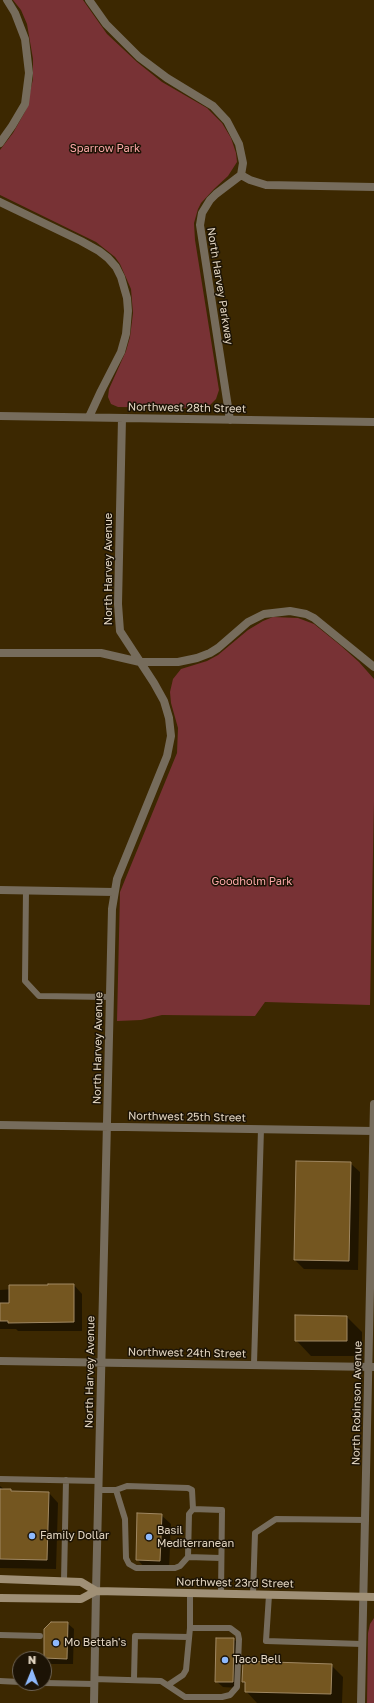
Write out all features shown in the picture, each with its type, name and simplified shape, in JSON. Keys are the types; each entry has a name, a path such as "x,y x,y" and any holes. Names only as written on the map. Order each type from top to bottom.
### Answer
{"main road":[{"name":"Northwest 23rd Street","path":"0,1579 81,1582 96,1591"},
{"name":"Northwest 23rd Street","path":"0,1598 81,1599 96,1591 374,1598"}],"street":[{"path":"0,143 25,104 29,73 26,39 15,13 6,0"},
{"path":"89,0 106,24 139,57 167,78 204,99 220,112 238,144 243,163 241,175 250,180 266,185 374,187"},
{"name":"North Harvey Parkway","path":"230,420 200,225 202,213 210,200 241,175"},
{"path":"0,202 99,251 116,267 121,277 127,298 128,310 126,334 121,352 89,417"},
{"name":"Northwest 28th Street","path":"0,416 374,422"},
{"name":"North Harvey Avenue","path":"94,1703 110,997 114,892 120,870 167,756 171,736 169,718 164,702 154,682 122,636 118,621 122,418"},
{"path":"0,653 101,653 140,662 178,662 197,658 218,648 255,618 264,614 290,611 306,614 314,618 374,667"},
{"path":"0,890 114,892"},
{"name":"North Robinson Avenue","path":"361,1703 372,1367 374,1104"},
{"name":"Northwest 25th Street","path":"0,1125 374,1131"},
{"name":"Northwest 24th Street","path":"0,1361 372,1367"}],"lane":[{"path":"26,890 25,982 39,996 110,997"},
{"path":"254,1364 262,1129"},
{"path":"0,1479 99,1480"},
{"path":"64,1581 66,1480"},
{"path":"98,1490 116,1490 126,1486 188,1488 192,1490 193,1509 189,1514 188,1557 180,1566 175,1568 136,1568 129,1564 126,1558 125,1518 116,1490"},
{"path":"193,1509 222,1510 221,1594"},
{"path":"253,1594 255,1532 276,1519 366,1520"},
{"path":"188,1557 221,1558"},
{"path":"168,1685 183,1675 186,1670 190,1628 190,1593"},
{"path":"268,1595 266,1641 362,1644"},
{"path":"52,1682 134,1679 161,1681 185,1697 222,1697 230,1695 238,1687 238,1634 230,1628 190,1628"},
{"path":"0,1635 40,1636"},
{"path":"134,1679 135,1636 189,1637"},
{"path":"0,1681 12,1682"}],"green space":[{"name":"Sparrow Park","path":"13,0 83,0 107,34 137,62 162,82 207,108 222,123 231,138 236,153 237,162 228,176 201,203 194,223 195,240 219,390 216,399 209,406 201,408 118,407 111,404 108,397 109,389 126,351 130,337 133,313 131,289 120,264 115,257 96,242 0,195 0,150 13,133 26,110 33,79 33,59 27,24 21,10"},
{"name":"Goodholm Park","path":"273,617 298,618 314,624 359,662 374,679 374,802 370,1005 265,1002 255,1016 162,1015 141,1020 117,1021 120,892 177,753 178,728 171,703 170,692 173,679 181,669 207,661 218,655 248,630"},
{"path":"374,1618 374,1703 367,1703 368,1633 370,1624"}],"building":[{"path":"296,1161 351,1162 349,1261 294,1260"},
{"path":"74,1284 74,1322 8,1323 8,1321 0,1321 0,1303 9,1303 9,1285"},
{"path":"295,1315 347,1316 347,1341 295,1341"},
{"name":"Family Dollar","path":"0,1489 11,1489 11,1491 49,1492 47,1560 0,1559"},
{"name":"Basil Mediterranean","path":"137,1513 162,1514 160,1561 136,1560"},
{"name":"Mo Bettah's","path":"51,1622 68,1622 67,1659 52,1658 52,1651 44,1651 44,1629"},
{"name":"Taco Bell","path":"216,1638 234,1638 233,1682 215,1682"},
{"path":"243,1661 332,1664 331,1694 245,1692 245,1682 242,1682"}],"place":[{"name":"Family Dollar","path":"32,1536"},
{"name":"Basil Mediterranean","path":"149,1537"},
{"name":"Mo Bettah's","path":"56,1643"},
{"name":"Taco Bell","path":"225,1660"}]}
